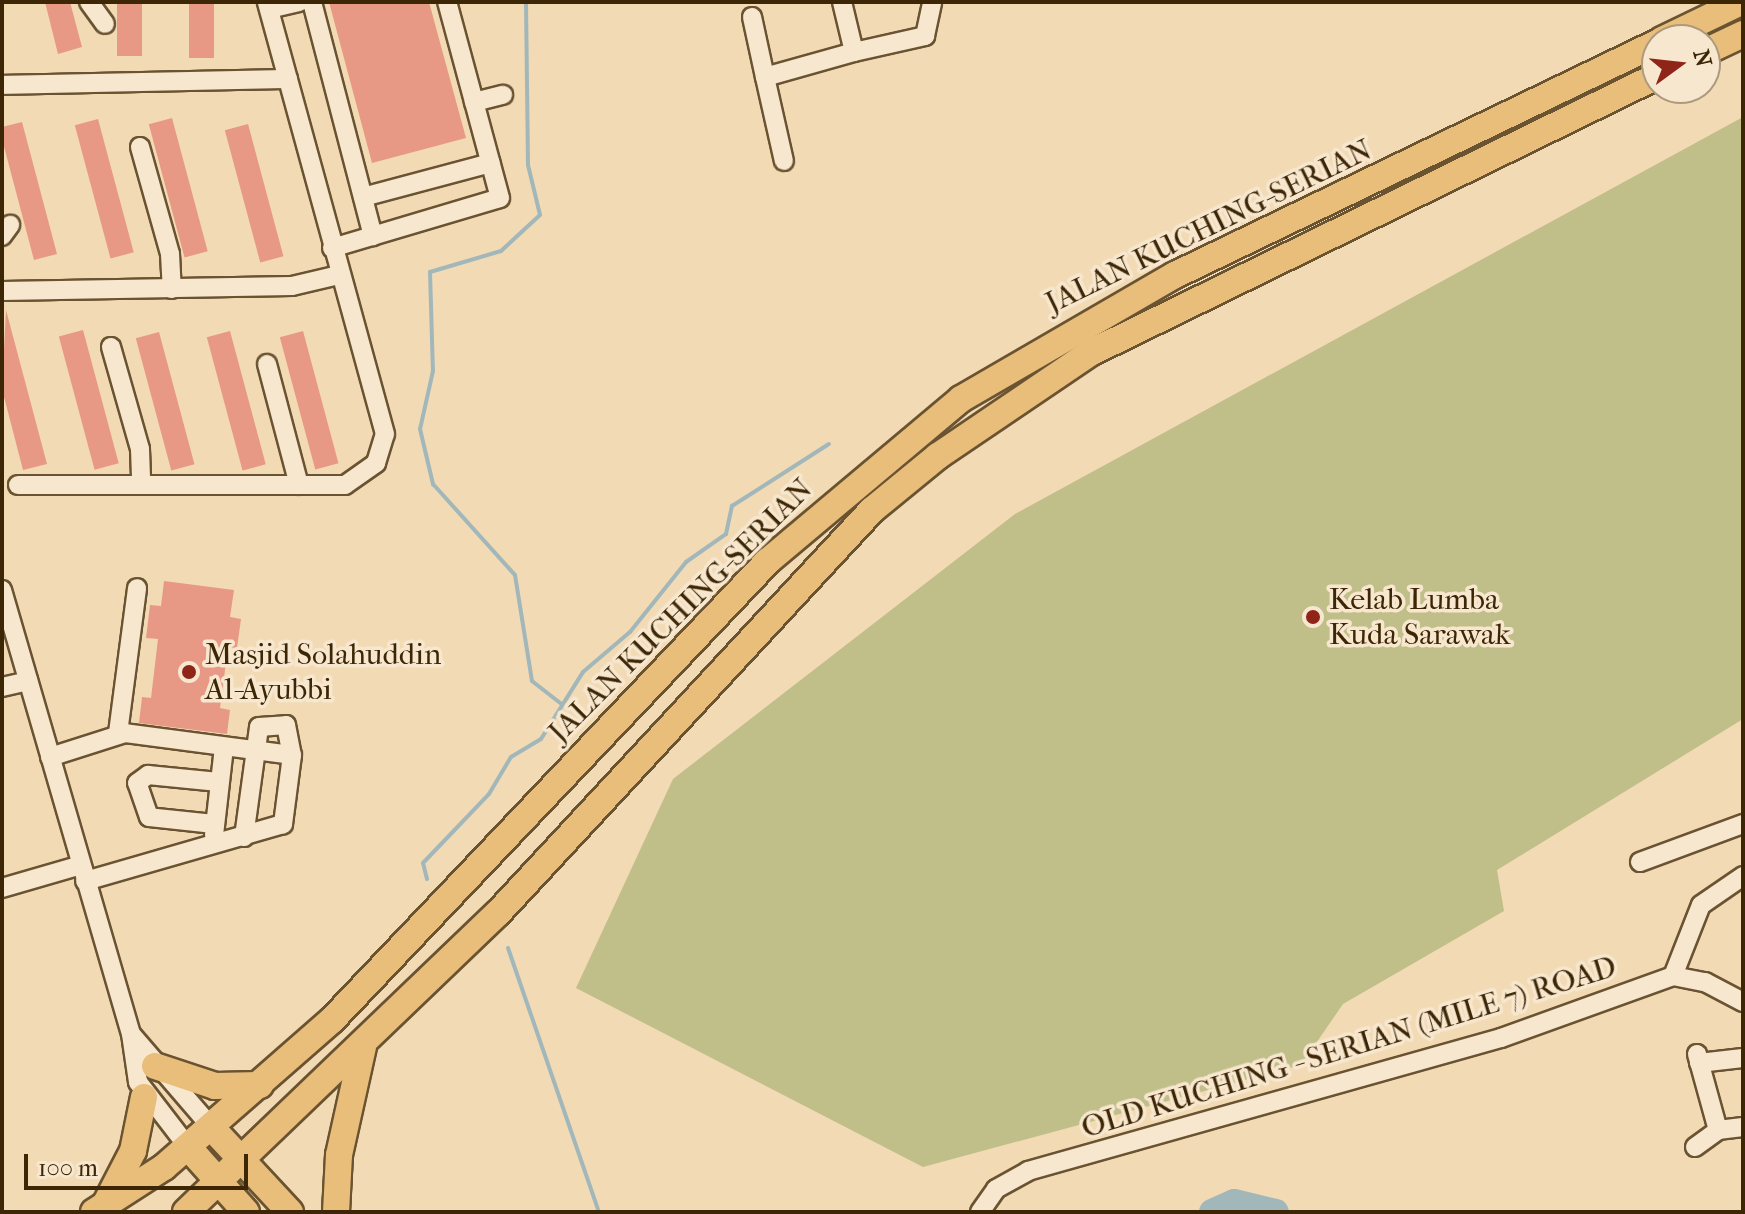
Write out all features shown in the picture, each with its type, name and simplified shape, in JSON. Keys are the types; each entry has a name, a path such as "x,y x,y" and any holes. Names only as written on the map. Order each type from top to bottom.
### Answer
{"highway":[{"name":"JALAN KUCHING-SERIAN","path":"1695,24 1741,2"},
{"path":"1721,44 1743,34"},
{"name":"JALAN KUCHING-SERIAN","path":"99,1209 188,1147 260,1085 405,945 768,561 961,399 1175,275 1641,50"},
{"name":"JALAN KUCHING-SERIAN","path":"186,1212 363,1047 872,510 938,456 1090,353 1641,84"},
{"path":"336,1212 339,1155 363,1047"},
{"path":"155,1066 215,1086 260,1085"},
{"path":"99,1209 133,1151 144,1097"},
{"path":"211,1127 290,1212"},
{"path":"188,1147 246,1212"}],"street":[{"path":"89,2 105,24"},
{"path":"18,485 345,485 376,463 385,434 339,275 268,6 299,2"},
{"path":"312,2 373,236"},
{"path":"332,248 495,204 491,163 447,2"},
{"path":"842,2 854,52"},
{"path":"765,77 925,36 932,2"},
{"path":"752,17 784,161"},
{"path":"2,85 288,79"},
{"path":"474,102 503,95"},
{"path":"140,147 170,254 172,289"},
{"path":"363,197 491,163"},
{"path":"2,291 292,286 339,275"},
{"path":"111,347 140,449 141,485"},
{"path":"267,364 299,485"},
{"path":"118,733 137,588"},
{"path":"2,590 131,1034 144,1097 188,1147"},
{"path":"2,687 28,681"},
{"path":"2,888 213,847 244,837 285,821 292,755 286,725 270,722 259,727 244,837"},
{"path":"50,757 118,733 292,755"},
{"path":"213,847 224,747"},
{"path":"214,824 149,817 137,783 148,775 219,782"},
{"path":"1640,862 1743,824"},
{"path":"1743,876 1701,905 1673,976 1705,982 1743,1002"},
{"name":"OLD KUCHING - SERIAN (MILE 7) ROAD","path":"980,1212 996,1189 1028,1171 1471,1047 1673,976"},
{"path":"131,1034 155,1066 211,1127"},
{"path":"1718,1130 1698,1058 1743,1058"},
{"path":"1695,1147 1718,1130 1743,1127"}],"shaded area":[{"name":"Kelab Lumba Kuda Sarawak","path":"1743,117 1743,719 1497,870 1504,911 1343,1004 1301,1065 923,1167 576,988 673,779 1015,514"}],"building":[{"path":"45,2 70,2 82,47 58,54"},
{"path":"117,2 142,2 142,56 117,56"},
{"path":"189,2 214,2 214,58 189,58"},
{"path":"329,2 429,2 466,138 372,163"},
{"path":"172,118 208,251 185,258 149,124"},
{"path":"98,119 134,252 111,259 75,125"},
{"path":"22,122 57,254 34,260 2,139 2,127"},
{"path":"248,124 283,256 260,263 225,130"},
{"path":"6,310 47,464 23,470 2,389"},
{"path":"83,330 119,463 95,470 59,336"},
{"path":"230,331 266,464 243,471 207,337"},
{"path":"303,331 338,463 315,470 280,337"},
{"path":"159,332 194,464 171,471 136,338"},
{"name":"Masjid Solahuddin Al-Ayubbi","path":"164,581 234,590 230,617 241,619 237,648 228,647 220,708 230,710 227,734 139,723 142,697 151,698 158,639 146,638 150,605 161,606"}],"waterway":[{"path":"526,2 528,165 540,215 501,251 430,272 433,371 420,429 433,484 515,575 532,681 561,704"},
{"path":"427,879 423,863 489,794 511,757 541,739 583,672 630,632 686,562 726,534 732,506 829,444"},
{"path":"508,948 599,1212"},
{"path":"1212,1212 1234,1202 1276,1212"}],"place":[{"name":"Kelab Lumba Kuda Sarawak","path":"1313,617"},
{"name":"Masjid Solahuddin Al-Ayubbi","path":"189,672"}]}
